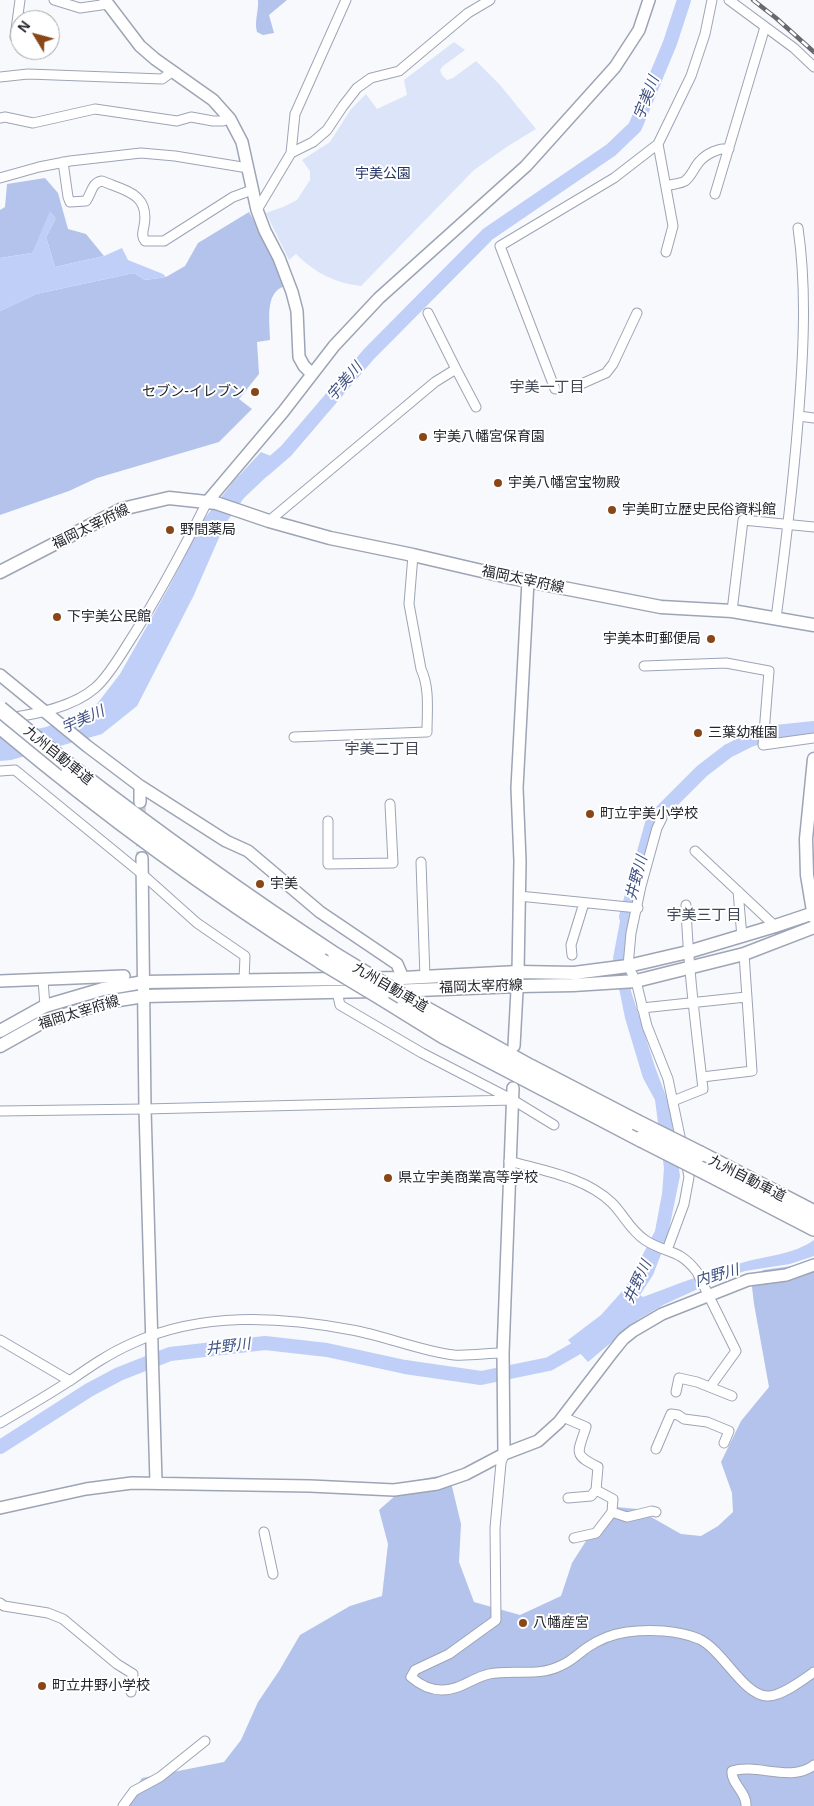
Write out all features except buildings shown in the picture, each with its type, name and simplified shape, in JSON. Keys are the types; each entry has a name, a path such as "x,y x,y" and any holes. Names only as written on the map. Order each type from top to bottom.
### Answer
{"highway":[{"name":"九州自動車道","path":"0,709 66,764 210,871 336,956 402,996 530,1067 700,1154 812,1222"},
{"name":"九州自動車道","path":"0,726 49,767 202,882 321,961 444,1036 706,1172 812,1222"}],"main road":[{"name":"福岡太宰府線","path":"0,572 122,509 168,498 212,503 330,538 528,582 661,606 732,611 814,625"},
{"path":"814,759 807,875 814,914"},
{"name":"福岡太宰府線","path":"0,1031 45,1006 103,989 144,982 403,978 518,972 574,973 628,966 688,952 814,914"},
{"name":"福岡太宰府線","path":"0,1046 41,1023 52,1019 106,1002 144,996 416,990 636,981 744,954 814,927"}],"street":[{"path":"54,0 80,8 107,2 140,46 213,100 230,119 242,142 257,210 292,292 297,311 299,356 304,366 312,374"},
{"path":"257,210 291,153 295,114 346,0"},
{"path":"291,153 313,142 327,130 357,88 371,78 399,71 468,14 490,0"},
{"path":"0,720 45,713 66,705 96,688 119,658 212,503 334,346 379,298 526,166 561,128 615,67 639,30 649,0"},
{"path":"555,390 500,246 614,178 658,144 691,76 705,34 712,0"},
{"path":"729,0 794,48 814,67"},
{"path":"716,194 765,26"},
{"path":"0,77 28,74 162,79 173,71"},
{"path":"0,118 5,117 33,123 95,109 171,120 191,117 213,121 230,119"},
{"path":"658,144 673,226 666,252"},
{"path":"666,186 683,182 689,178 700,161 724,148 729,149"},
{"path":"0,178 63,162 142,153 175,156 248,168"},
{"path":"63,162 70,202 86,201 94,184 102,181 136,197 141,202 146,214 142,234 145,241 164,241 233,197 252,190"},
{"path":"776,618 789,524 803,349 804,296 798,228"},
{"path":"428,313 476,407"},
{"path":"579,385 606,373 613,364 637,314"},
{"path":"269,521 434,382 456,369"},
{"path":"799,416 814,418"},
{"path":"732,611 743,520 814,527"},
{"path":"294,737 427,732 428,696 408,604 413,555"},
{"path":"514,1046 518,986 519,809 517,788 528,582"},
{"path":"644,666 726,663 770,671 763,745 814,738"},
{"path":"0,675 45,713 140,786 226,841 248,850 320,912 397,964 403,978"},
{"path":"0,771 15,770 141,873 197,923 245,956 244,980"},
{"path":"140,786 140,802"},
{"path":"328,821 328,864 393,863 390,804"},
{"path":"662,818 657,828 641,886 631,933 628,966 636,981 642,1008 668,1079 689,1177 684,1204 667,1250"},
{"path":"695,851 775,926"},
{"path":"142,858 145,1109 156,1482"},
{"path":"421,862 425,977"},
{"path":"738,891 742,937"},
{"path":"519,896 636,908"},
{"path":"572,955 571,945 584,903"},
{"path":"673,1101 703,1089 688,952 686,905"},
{"path":"702,1077 752,1071 744,954"},
{"path":"0,981 124,976"},
{"path":"43,980 45,1006"},
{"path":"337,992 340,1005 422,1053 513,1100 554,1125"},
{"path":"642,1008 746,997"},
{"path":"513,1088 503,1354 504,1454 501,1463 495,1528 496,1620 449,1654 415,1670 411,1678 418,1684 442,1690 450,1689 490,1674 550,1670 571,1660 601,1639 622,1633 640,1631 677,1633 699,1639 720,1655 748,1688 758,1695 770,1697 780,1694 814,1672"},
{"path":"0,1111 513,1100"},
{"path":"509,1161 568,1178 591,1187 612,1204 630,1228 646,1241 681,1255 689,1261 697,1272 736,1351 710,1387"},
{"path":"0,1508 114,1484 156,1482 394,1490 437,1484 466,1474 504,1454 538,1441 563,1417 623,1339 662,1314 707,1293 748,1280 786,1275 814,1265"},
{"path":"0,1423 97,1362 131,1344 198,1323 237,1320 303,1322 353,1330 455,1354 503,1354"},
{"path":"0,1340 70,1380"},
{"path":"676,1392 679,1378 697,1382 732,1396"},
{"path":"656,1449 672,1414 684,1419 707,1422 729,1431 724,1443"},
{"path":"563,1417 586,1427 579,1449 580,1455 583,1459 598,1467 596,1490 591,1496 568,1498"},
{"path":"574,1538 596,1533 612,1512 613,1499 596,1490"},
{"path":"612,1512 627,1517 652,1511 656,1512"},
{"path":"264,1532 273,1574"},
{"path":"0,1603 4,1606 48,1613 63,1618 117,1664 133,1674 131,1692"},
{"path":"123,1806 134,1791 160,1777 205,1742"},
{"path":"746,1806 742,1791 732,1778 732,1771 740,1768 770,1772 797,1771 805,1770 814,1765"}],"green space":[{"name":"宇美公園","path":"454,42 465,50 443,66 440,70 442,75 447,80 453,78 476,61 500,85 536,129 474,170 361,286 334,280 318,272 296,254 289,260 266,213 297,200 310,180 310,171 302,160 330,142 351,109 366,94 377,109 407,95 404,80"}],"shaded area":[{"path":"258,0 287,0 269,15 274,33 263,35 257,32"},
{"path":"45,178 58,193 68,229 86,234 104,256 55,267 46,237 56,218 32,253 0,258 0,210 5,207 7,184"},
{"path":"249,212 266,243 285,286 278,289 271,301 269,317 270,340 257,342 259,374 239,399 252,409 219,442 97,478 69,491 0,515 0,311 36,294 134,273 145,280 166,277 185,266 198,243"},
{"path":"806,1264 814,1265 814,1806 128,1806 126,1803 142,1778 224,1762 241,1740 258,1702 300,1635 350,1606 382,1596 388,1544 379,1510 412,1481 449,1474 461,1524 459,1562 474,1602 520,1615 561,1596 572,1563 598,1522 616,1507 637,1509 681,1534 701,1536 718,1526 733,1512 732,1493 721,1462 741,1421 769,1387 752,1287 763,1270"}],"water":[{"path":"50,211 56,218 46,237 55,267 104,256 122,248 128,260 163,274 166,277 145,280 134,273 36,294 0,311 0,258 32,253"},
{"path":"261,452 283,461 244,498 225,524 193,597 137,706 102,734 11,760 0,761 0,737 46,727 93,709 120,674 169,587 204,519 234,481"},
{"name":"内野川","path":"636,898 625,958 631,991 669,1104 680,1176 667,1239 653,1275 640,1295 643,1297 729,1267 788,1252 814,1240 814,1256 790,1264 745,1271 711,1283 663,1305 639,1319 588,1362 568,1340 601,1315 626,1287 655,1231 662,1194 664,1168 655,1100 643,1078 625,1018 613,958 624,900"}],"waterway":[{"name":"宇美川","path":"264,470 286,451 369,354 488,234 611,150 635,127 670,43 684,0"},
{"name":"井野川","path":"626,917 653,820 702,771 728,751 750,740 776,732 814,728"},
{"name":"井野川","path":"0,1447 89,1390 119,1374 170,1354 265,1343 327,1350 405,1367 481,1378 549,1364 591,1340"}],"tunnel":[{"path":"140,802 142,858"}],"railway":[{"path":"753,0 814,52"}],"place":[{"name":"セブン-イレブン","path":"255,392"},
{"name":"宇美八幡宮保育園","path":"423,437"},
{"name":"宇美八幡宮宝物殿","path":"498,483"},
{"name":"宇美町立歴史民俗資料館","path":"612,510"},
{"name":"野間薬局","path":"170,530"},
{"name":"下宇美公民館","path":"57,617"},
{"name":"宇美本町郵便局","path":"711,639"},
{"name":"三葉幼稚園","path":"698,733"},
{"name":"町立宇美小学校","path":"590,814"},
{"name":"宇美","path":"260,884"},
{"name":"県立宇美商業高等学校","path":"388,1178"},
{"name":"八幡産宮","path":"523,1623"},
{"name":"町立井野小学校","path":"42,1686"}],"district":[{"name":"宇美一丁目","path":"547,388"},
{"name":"宇美二丁目","path":"382,750"},
{"name":"宇美三丁目","path":"704,916"}]}
